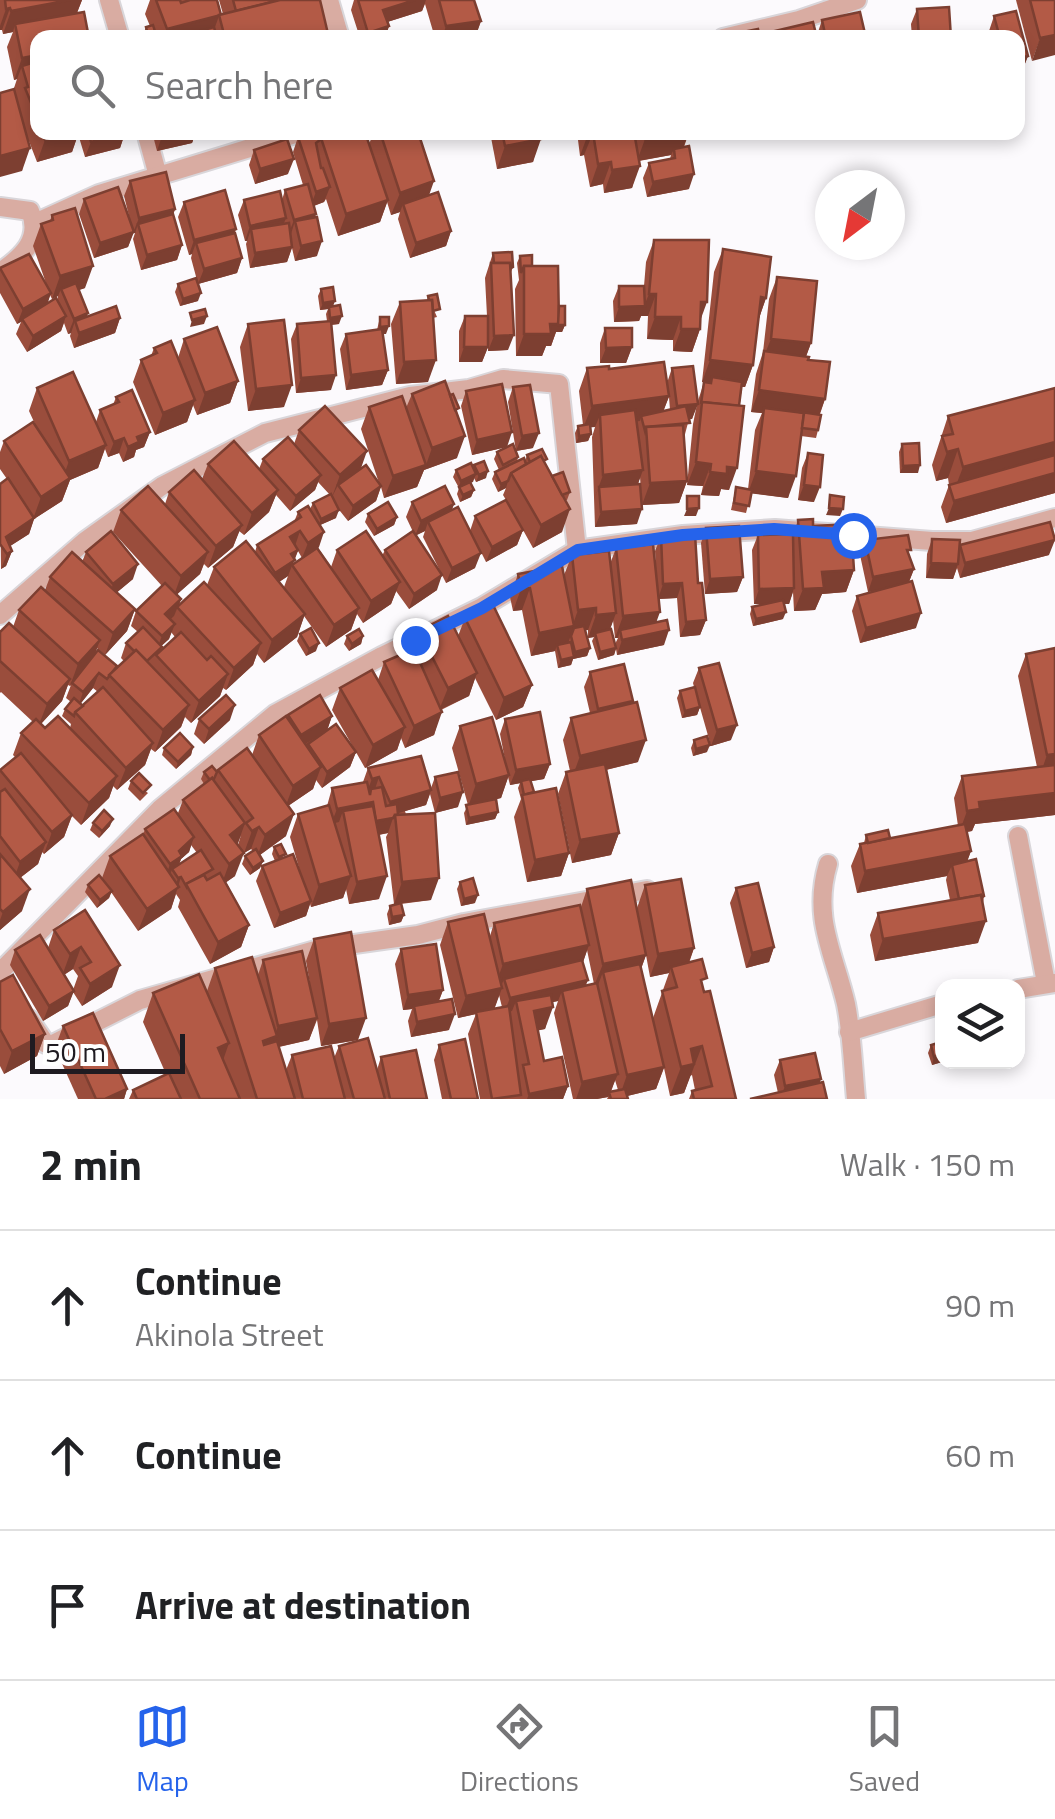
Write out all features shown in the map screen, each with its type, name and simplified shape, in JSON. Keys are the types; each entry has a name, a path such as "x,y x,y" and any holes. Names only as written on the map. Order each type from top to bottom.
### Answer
{"street":[{"path":"109,0 118,30"},
{"path":"328,0 337,30"},
{"path":"756,30 857,0"},
{"path":"148,140 158,176"},
{"path":"35,223 99,194 276,140"},
{"path":"0,208 30,211 35,223 23,256 0,272"},
{"path":"0,616 85,541 162,486 265,433 410,396 469,390 503,379 559,384 578,550"},
{"path":"646,890 464,923 418,936 320,949 140,1000 51,1045 46,1044 7,984 160,809 275,714 482,608 578,550 683,535 774,529 972,541 1055,518"},
{"path":"1018,836 1050,983 1025,988"},
{"path":"828,864 820,890 821,909 846,1004 856,1099"},
{"path":"849,1032 935,1006"}],"building":[{"path":"5,0 70,0 11,11 6,9"},
{"path":"156,0 217,0 221,15 167,29"},
{"path":"233,0 280,0 236,11"},
{"path":"280,0 320,0 327,30 223,30 219,15"},
{"path":"358,0 415,0 383,10 389,26 367,30"},
{"path":"439,0 474,0 481,21 446,26"},
{"path":"1030,0 1055,0 1055,35 1040,38"},
{"path":"949,7 950,30 918,30 917,9"},
{"path":"1016,11 1021,30 998,30 994,16"},
{"path":"84,12 87,30 30,30 30,56 22,58 15,24"},
{"path":"860,12 864,30 824,30 822,20"},
{"path":"813,22 815,30 779,30"},
{"path":"30,64 30,100 25,88 28,87 22,66"},
{"path":"14,89 30,148 0,156 0,93"},
{"path":"287,140 294,159 260,169 254,150"},
{"path":"299,140 320,140 316,143 321,168 330,187 316,192"},
{"path":"322,140 368,140 388,200 346,214"},
{"path":"383,140 421,140 434,181 400,193"},
{"path":"504,140 536,140 505,146"},
{"path":"594,140 635,140 640,166 612,170 611,162 598,164"},
{"path":"689,146 694,174 653,182 649,163 675,158 674,149"},
{"path":"166,172 175,209 139,218 130,181"},
{"path":"308,184 316,214 294,220 285,190"},
{"path":"118,187 134,232 100,243 84,199"},
{"path":"225,190 236,229 194,240 184,202"},
{"path":"280,191 286,218 250,226 244,200"},
{"path":"438,192 451,231 416,243 403,204"},
{"path":"75,208 93,266 60,276 41,224 53,220 52,215"},
{"path":"173,214 182,245 147,255 138,224"},
{"path":"317,217 322,241 301,246 295,221"},
{"path":"289,223 292,247 255,253 251,229"},
{"path":"235,233 242,258 204,269 196,243"},
{"path":"654,240 709,240 707,302 701,302 700,329 681,329 681,317 655,317 656,294 649,294"},
{"path":"723,249 771,257 766,298 761,297 753,365 710,360"},
{"path":"512,252 513,267 510,263 494,263 493,253"},
{"path":"29,254 51,293 23,309 0,268"},
{"path":"532,255 532,266 524,266 521,273 520,256"},
{"path":"491,263 510,263 514,335 494,336"},
{"path":"524,266 558,266 559,324 550,324 551,334 524,334"},
{"path":"777,277 817,281 811,343 771,339"},
{"path":"196,278 201,293 183,299 178,284"},
{"path":"76,283 88,313 74,319 61,289"},
{"path":"619,286 644,286 645,306 619,307"},
{"path":"333,287 335,301 323,303 321,289"},
{"path":"437,294 440,309 433,311 428,296"},
{"path":"56,298 66,316 33,336 22,319"},
{"path":"432,300 436,360 404,362 400,302"},
{"path":"340,305 342,316 330,318 329,307"},
{"path":"116,306 120,318 79,333 75,321"},
{"path":"559,306 565,306 565,325 558,325"},
{"path":"205,309 207,316 192,320 190,313"},
{"path":"465,316 488,316 488,347 464,347"},
{"path":"380,317 389,317 389,326 380,327"},
{"path":"284,320 292,385 256,389 248,324"},
{"path":"331,321 336,375 301,378 297,324"},
{"path":"217,327 238,381 205,393 184,339"},
{"path":"605,328 632,328 632,347 606,348"},
{"path":"382,329 388,370 351,375 346,334"},
{"path":"171,341 195,400 163,413 141,360 157,353 154,348"},
{"path":"764,351 830,362 825,399 759,390"},
{"path":"664,362 669,396 592,406 587,368"},
{"path":"693,366 698,404 677,406 672,368"},
{"path":"73,372 106,445 69,461 37,388"},
{"path":"712,377 742,382 739,406 701,404 704,382 711,383"},
{"path":"445,381 465,436 432,448 412,394"},
{"path":"502,384 512,432 477,440 466,391"},
{"path":"530,385 539,433 522,436 513,387"},
{"path":"1055,388 1055,442 963,467 958,449 947,452 942,436 953,434 948,416"},
{"path":"132,390 150,432 137,437 139,442 128,447 124,438 114,442 100,410 119,402 116,397"},
{"path":"402,396 426,465 393,476 369,407"},
{"path":"702,402 744,406 737,468 727,467 727,474 710,472 711,464 696,462"},
{"path":"325,406 367,451 340,475 299,430"},
{"path":"686,406 690,423 646,427 645,431 641,416"},
{"path":"764,408 804,413 796,476 756,471"},
{"path":"635,410 643,470 603,475 600,415"},
{"path":"795,411 821,415 818,430 802,428 804,413"},
{"path":"33,422 70,478 41,497 4,441"},
{"path":"590,424 591,434 579,436 578,426"},
{"path":"683,425 687,481 650,483 646,427"},
{"path":"288,437 321,475 296,496 263,459"},
{"path":"234,441 278,490 252,513 208,464"},
{"path":"919,443 920,465 903,466 902,444"},
{"path":"513,444 518,457 503,465 497,452"},
{"path":"542,449 547,459 543,461 541,456 530,462 527,455"},
{"path":"808,453 823,455 820,487 804,485"},
{"path":"1055,455 1055,473 954,501 949,485"},
{"path":"541,456 570,509 541,525 511,473"},
{"path":"524,458 526,464 501,484 495,472"},
{"path":"484,461 488,471 479,475 474,465"},
{"path":"471,463 476,474 461,481 456,470"},
{"path":"366,465 381,486 353,506 338,485"},
{"path":"194,470 242,525 216,546 169,492"},
{"path":"563,472 570,492 562,495 552,476"},
{"path":"8,478 34,518 6,537 12,551 7,554 0,544 0,484"},
{"path":"470,482 474,490 463,495 459,487"},
{"path":"640,484 642,509 601,512 599,487"},
{"path":"148,486 208,552 181,576 121,510"},
{"path":"445,486 454,504 421,521 412,502"},
{"path":"736,487 752,490 749,506 734,503"},
{"path":"331,494 339,510 321,519 313,503"},
{"path":"830,495 844,497 843,509 829,508"},
{"path":"687,496 699,496 699,508 687,509"},
{"path":"506,500 523,530 492,547 475,516"},
{"path":"388,502 397,517 377,529 368,514"},
{"path":"308,506 324,532 308,543 300,531 290,537 298,550 291,554 295,560 275,573 257,545 301,517 298,512"},
{"path":"458,507 481,553 452,568 428,522"},
{"path":"813,519 813,526 851,524 854,570 822,572 824,588 803,589 798,520"},
{"path":"1050,522 1055,540 965,563 960,545"},
{"path":"739,526 743,577 710,579 706,528"},
{"path":"111,531 138,564 113,584 86,552"},
{"path":"366,531 400,582 371,601 337,550"},
{"path":"413,531 442,575 414,594 385,550"},
{"path":"695,534 698,583 702,583 706,620 686,622 682,583 663,584 661,536"},
{"path":"793,534 794,588 759,589 758,535"},
{"path":"908,535 911,550 907,550 914,569 873,577 865,540"},
{"path":"932,539 960,540 958,564 931,563"},
{"path":"246,541 305,614 272,640 214,567"},
{"path":"653,544 660,612 623,616 616,548"},
{"path":"317,548 359,608 334,625 292,565"},
{"path":"609,551 616,613 596,615 596,608 578,610 572,555"},
{"path":"72,552 135,609 113,633 50,577"},
{"path":"562,566 574,626 539,633 530,588 521,589 518,574"},
{"path":"912,581 921,613 866,628 857,596"},
{"path":"204,582 261,643 234,668 177,607"},
{"path":"165,583 181,599 165,614 175,624 162,636 136,611"},
{"path":"41,587 100,640 78,664 19,610"},
{"path":"783,600 786,612 756,619 752,607"},
{"path":"493,605 532,685 504,698 465,618"},
{"path":"448,616 477,673 448,688 419,631"},
{"path":"667,620 669,630 622,640 620,630"},
{"path":"9,623 70,679 47,704 0,661 0,632"},
{"path":"584,626 590,648 575,652 571,636 574,628"},
{"path":"143,627 162,647 147,661 126,643"},
{"path":"311,628 319,643 309,649 300,634"},
{"path":"359,629 363,636 352,644 347,636"},
{"path":"611,629 616,648 600,652 595,633"},
{"path":"181,632 207,660 211,656 228,674 199,701 156,655"},
{"path":"571,642 574,657 561,660 557,645"},
{"path":"1055,648 1055,754 1047,755 1026,654"},
{"path":"414,649 442,712 414,726 384,662"},
{"path":"98,650 117,666 107,679 99,673 83,692 72,683"},
{"path":"136,650 189,705 163,730 109,675"},
{"path":"719,663 737,725 717,730 699,668"},
{"path":"624,664 633,701 598,709 590,672"},
{"path":"372,670 405,727 373,745 340,688"},
{"path":"103,687 153,743 126,768 75,712"},
{"path":"695,687 700,707 685,711 680,691"},
{"path":"226,695 235,705 209,729 199,719"},
{"path":"320,695 332,716 301,735 288,715"},
{"path":"74,698 83,706 74,716 65,709"},
{"path":"637,702 646,740 580,756 571,718"},
{"path":"540,712 550,764 516,770 505,719"},
{"path":"58,716 117,776 89,803 21,733 36,719 45,728"},
{"path":"286,716 321,767 293,786 259,735"},
{"path":"492,717 509,775 476,784 460,726"},
{"path":"336,724 356,752 327,772 308,744"},
{"path":"180,733 193,747 178,762 164,748"},
{"path":"707,736 710,745 696,749 694,740"},
{"path":"247,748 294,814 265,835 259,827 252,831 246,823 253,818 218,770"},
{"path":"21,753 72,815 52,832 0,770"},
{"path":"421,756 431,790 390,802 379,777 372,779 368,768"},
{"path":"605,764 619,833 580,840 566,772"},
{"path":"1055,765 1055,793 979,802 980,809 967,811 962,776"},
{"path":"212,766 217,772 213,781 204,772"},
{"path":"458,772 463,792 440,798 435,777"},
{"path":"139,773 151,785 143,793 131,781"},
{"path":"212,778 245,823 230,835 244,853 229,864 183,800"},
{"path":"530,779 534,792 524,795 521,781"},
{"path":"367,782 370,795 371,789 382,787 386,806 397,804 398,815 376,821 373,802 337,809 332,788"},
{"path":"556,788 569,853 535,860 522,795"},
{"path":"5,789 46,842 20,862 0,836 0,792"},
{"path":"496,799 498,812 469,818 466,805"},
{"path":"329,805 351,876 319,885 298,814"},
{"path":"373,806 387,876 357,882 343,811"},
{"path":"174,809 194,837 179,851 182,856 170,864 145,829"},
{"path":"104,810 113,819 102,831 93,823"},
{"path":"435,813 439,878 402,882 395,815"},
{"path":"965,824 971,851 865,871 860,844"},
{"path":"888,830 890,838 868,843 866,835"},
{"path":"143,834 179,887 147,909 110,856"},
{"path":"281,844 286,854 279,857 274,847"},
{"path":"256,849 263,861 253,868 245,856"},
{"path":"201,850 213,869 186,886 172,869"},
{"path":"0,854 30,889 3,912 0,909"},
{"path":"293,854 311,901 280,913 262,866"},
{"path":"976,859 984,896 959,899 952,865"},
{"path":"220,873 249,925 218,942 186,884 204,875 207,880"},
{"path":"99,875 112,891 100,900 88,885"},
{"path":"473,878 478,895 464,899 460,882"},
{"path":"681,879 694,948 658,954 645,885"},
{"path":"631,880 646,955 603,964 587,889"},
{"path":"758,883 774,947 752,953 736,888"},
{"path":"981,895 986,921 883,939 878,913"},
{"path":"401,903 404,915 392,917 390,906"},
{"path":"580,905 589,945 503,964 494,923"},
{"path":"85,910 120,965 90,984 80,968 91,962 81,947 70,954 54,930"},
{"path":"484,914 502,988 466,996 448,922"},
{"path":"351,932 366,1018 329,1024 314,939"},
{"path":"40,935 74,991 49,1006 15,950"},
{"path":"436,944 443,990 408,995 401,949"},
{"path":"302,951 317,1018 278,1026 263,960"},
{"path":"252,957 277,1036 263,1041 264,1045 277,1041 295,1099 257,1099 215,968"},
{"path":"702,959 707,978 701,980 704,992 710,991 736,1099 694,1099 692,1091 712,1086 702,1046 691,1049 694,1064 681,1067 662,991 677,987 671,967"},
{"path":"582,960 588,980 510,998 504,979"},
{"path":"640,964 664,1067 627,1075 603,972"},
{"path":"199,974 229,1043 218,1048 240,1099 200,1099 153,993"},
{"path":"13,975 45,1034 12,1051 0,1029 0,982"},
{"path":"597,983 618,1074 582,1082 562,991"},
{"path":"551,995 553,1007 534,1011 544,1061 562,1057 568,1086 529,1094 523,1065 529,1064 516,1001"},
{"path":"452,999 455,1014 417,1022 414,1006"},
{"path":"509,1006 521,1095 492,1099 476,1012"},
{"path":"93,1013 127,1089 105,1099 96,1099 63,1026"},
{"path":"368,1038 385,1099 354,1099 339,1046"},
{"path":"465,1039 478,1099 451,1099 439,1045"},
{"path":"331,1046 345,1099 303,1099 292,1055"},
{"path":"416,1050 427,1099 390,1099 381,1057"},
{"path":"815,1053 821,1079 785,1086 780,1060"},
{"path":"169,1073 181,1099 137,1099 133,1090"},
{"path":"823,1082 827,1099 750,1099"},
{"path":"625,1089 628,1099 611,1099 609,1092"}],"route":[{"path":"415,640 482,608 578,550 683,535 774,529 853,535"}]}
